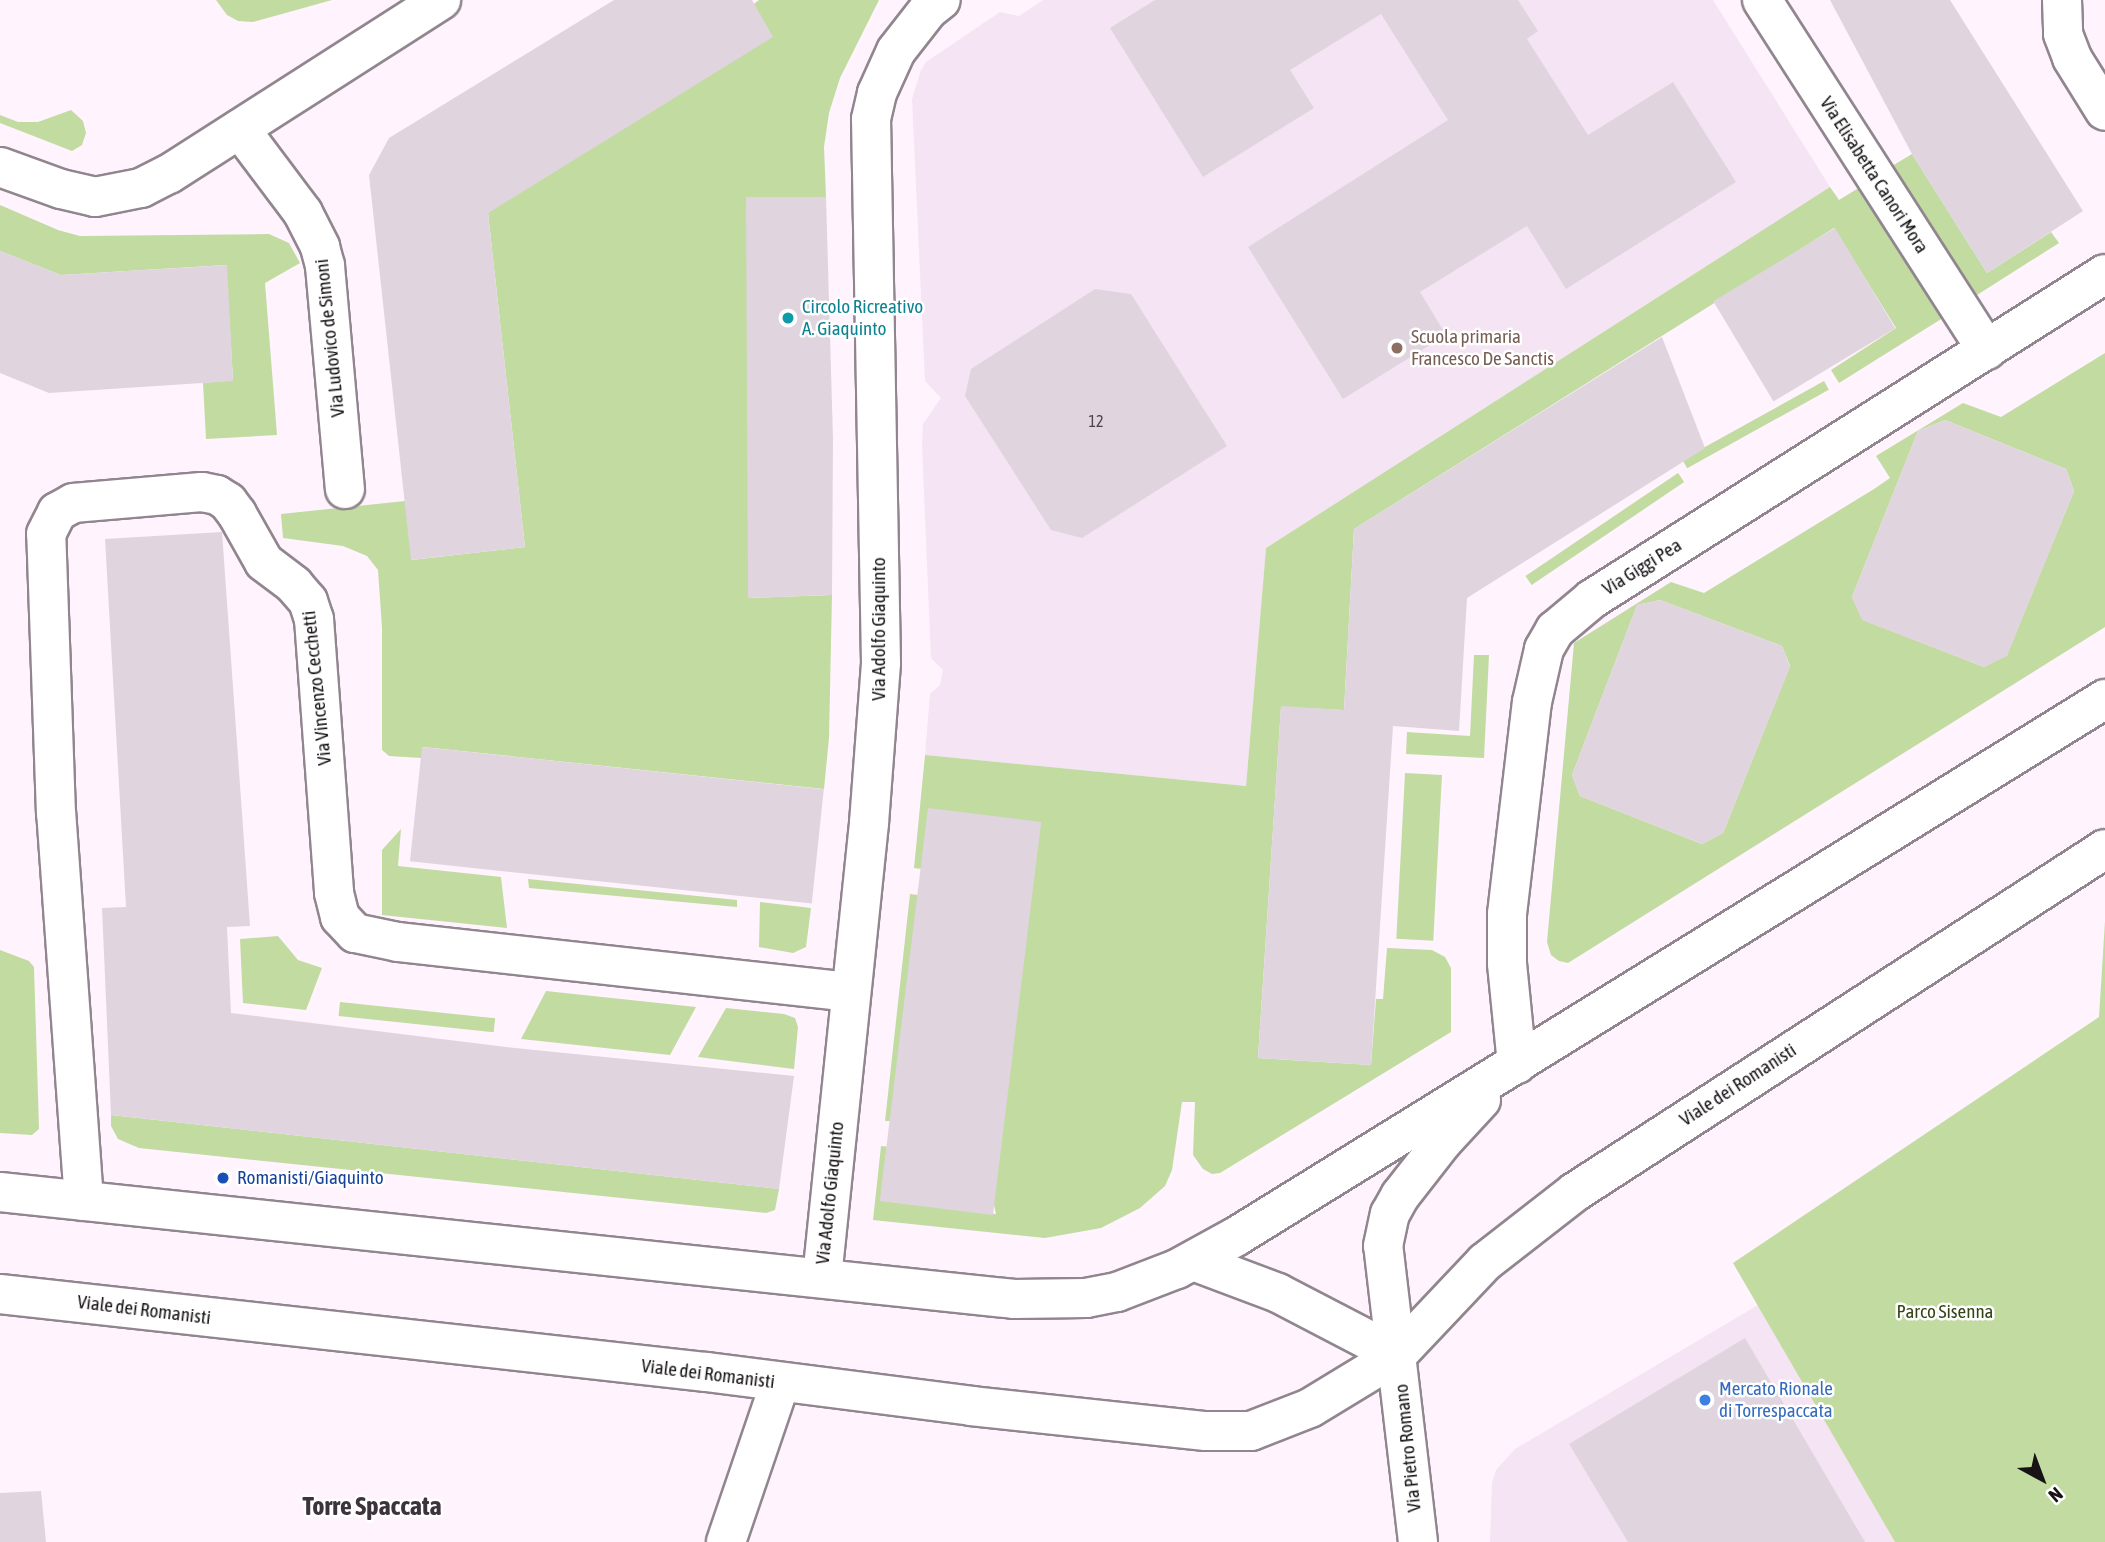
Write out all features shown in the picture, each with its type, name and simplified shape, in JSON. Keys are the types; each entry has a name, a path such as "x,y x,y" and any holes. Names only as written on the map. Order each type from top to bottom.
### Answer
{"street":[{"path":"0,167 84,195 117,194 141,188 169,174 441,0"},
{"name":"Via Adolfo Giaquinto","path":"822,1278 869,823 881,663 871,119 877,93 896,51 928,10 941,0"},
{"name":"Via Elisabetta Canori Mora","path":"1762,0 1987,349"},
{"path":"2062,0 2063,34 2072,58 2105,111"},
{"name":"Via Ludovico de Simoni","path":"240,129 303,213 320,247 325,266 345,489"},
{"name":"Via Giggi Pea","path":"1517,1063 1507,963 1507,914 1532,702 1544,649 1555,629 1592,599 2105,274"},
{"name":"Via Vincenzo Cecchetti","path":"84,1201 56,814 46,534 57,512 73,503 202,492 217,495 228,502 237,514 264,562 294,585 308,601 314,619 334,893 340,917 355,933 398,943 850,992"},
{"path":"0,1192 1014,1299 1056,1300 1117,1292 1193,1261 2105,699"},
{"name":"Viale dei Romanisti","path":"0,1294 1231,1433 1263,1428 1310,1408 1397,1354 1485,1262 1575,1192 2105,849"},
{"path":"1397,1354 1383,1260 1390,1214 1414,1176 1443,1141 1517,1063"},
{"path":"1193,1261 1278,1293 1397,1354"},
{"name":"Via Pietro Romano","path":"1397,1354 1418,1542"},
{"path":"726,1542 780,1383"}],"shaded area":[{"path":"1043,0 1713,0 1830,187 1266,548 1246,786 925,755 930,694 940,685 943,670 931,658 922,446 923,424 941,398 925,381 912,99 926,62 1000,12 1019,16"},
{"name":"Mercato Rionale di Torrespaccata","path":"1758,1305 1895,1542 1490,1542 1492,1483 1496,1470 1515,1449"}],"green space":[{"path":"216,0 332,0 253,22 238,21 227,15"},
{"path":"759,0 879,0 840,78 829,113 824,147 826,197 747,197 749,598 832,595 829,738 824,789 423,747 422,758 389,756 382,750 382,628 378,570 367,556 343,546 283,538 281,514 405,501 412,560 525,547 488,213"},
{"path":"71,110 83,121 86,133 82,145 72,151 0,123 0,115 18,122 38,122"},
{"path":"1912,154 1987,273 2051,232 2059,243 1966,302 1882,172"},
{"path":"1870,181 1954,311 1839,383 1831,370 1896,328 1834,228 1354,529 1344,710 1281,707 1258,1058 1371,1065 1376,999 1383,999 1387,948 1432,950 1445,957 1451,968 1451,1032 1220,1173 1212,1174 1203,1169 1193,1155 1195,1102 1182,1102 1172,1170 1165,1186 1140,1208 1101,1228 1045,1238 873,1220 881,1146 890,1147 883,1201 996,1214 922,869 914,868 925,755 1246,786 1266,548 1830,187 1839,200"},
{"path":"0,205 58,230 80,236 269,234 289,243 300,263 265,283 277,435 206,439 203,383 233,380 226,265 61,275 0,251"},
{"path":"2105,353 2105,627 1568,963 1551,955 1547,942 1574,643 1671,582 1704,593 1874,489 1890,478 1876,456 1963,403 2001,417","holes":["1945,420 2066,469 2074,491 2007,655 1984,667 1863,620 1852,597 1918,431","1660,600 1782,646 1790,666 1723,833 1702,844 1580,796 1572,775 1637,605"]},
{"path":"1824,381 1829,390 1687,468 1682,460"},
{"path":"1678,473 1684,482 1532,585 1525,576"},
{"path":"1474,655 1489,655 1484,758 1406,754 1407,732 1470,736"},
{"path":"1405,773 1442,775 1433,941 1396,939"},
{"path":"401,829 398,866 501,877 507,928 382,915 382,850"},
{"path":"528,879 737,900 737,907 529,888"},
{"path":"910,894 918,895 892,1121 885,1121"},
{"path":"760,902 811,908 806,947 793,953 759,947"},
{"name":"Parco Sisenna","path":"2105,921 2105,1542 1895,1542 1733,1263 2099,1017"},
{"path":"278,936 298,960 322,968 306,1010 243,1003 240,939"},
{"path":"0,950 29,961 34,967 39,1129 32,1135 0,1133"},
{"path":"546,991 696,1007 670,1055 521,1039"},
{"path":"340,1002 495,1018 494,1032 339,1016"},
{"path":"726,1008 784,1014 795,1018 798,1027 794,1069 698,1057"},
{"path":"111,1115 779,1189 775,1210 766,1213 139,1148 118,1139 111,1126"}],"building":[{"path":"614,0 752,0 773,37 488,213 525,547 411,560 369,175 389,138"},
{"path":"1155,0 1518,0 1538,31 1527,39 1588,135 1673,82 1736,182 1566,289 1527,226 1420,292 1446,335 1343,399 1248,247 1448,120 1381,14 1290,70 1314,108 1203,177 1110,28"},
{"path":"1830,0 1950,0 2083,211 1987,273 1912,154"},
{"name":"Circolo Ricreativo A. Giaquinto","path":"746,197 826,197 833,439 832,595 748,598"},
{"path":"1835,228 1895,328 1774,401 1713,301"},
{"path":"0,251 61,275 227,265 233,381 49,393 0,373"},
{"path":"1095,289 1131,294 1227,446 1082,538 1051,530 965,396 971,369"},
{"path":"1662,337 1705,448 1467,598 1459,731 1393,726 1371,1065 1258,1058 1281,706 1344,710 1354,529"},
{"path":"1945,420 2066,469 2074,491 2007,656 1984,667 1862,620 1852,597 1918,431"},
{"path":"222,532 250,926 227,927 231,1013 515,1048 794,1076 779,1189 111,1115 102,908 126,907 105,539"},
{"path":"1660,600 1782,646 1790,667 1723,833 1702,844 1580,796 1572,775 1637,605"},
{"path":"422,747 824,789 812,904 410,861"},
{"path":"928,808 1041,822 993,1215 880,1201"},
{"name":"Mercato Rionale di Torrespaccata","path":"1745,1338 1865,1542 1628,1542 1569,1444"},
{"path":"41,1491 46,1542 0,1542 0,1493"}],"place":[{"name":"Circolo Ricreativo A. Giaquinto","path":"788,318"},
{"name":"Scuola primaria Francesco De Sanctis","path":"1397,348"},
{"name":"Romanisti/Giaquinto","path":"223,1178"},
{"name":"Mercato Rionale di Torrespaccata","path":"1705,1400"}],"district":[{"name":"Torre Spaccata","path":"372,1507"}]}
